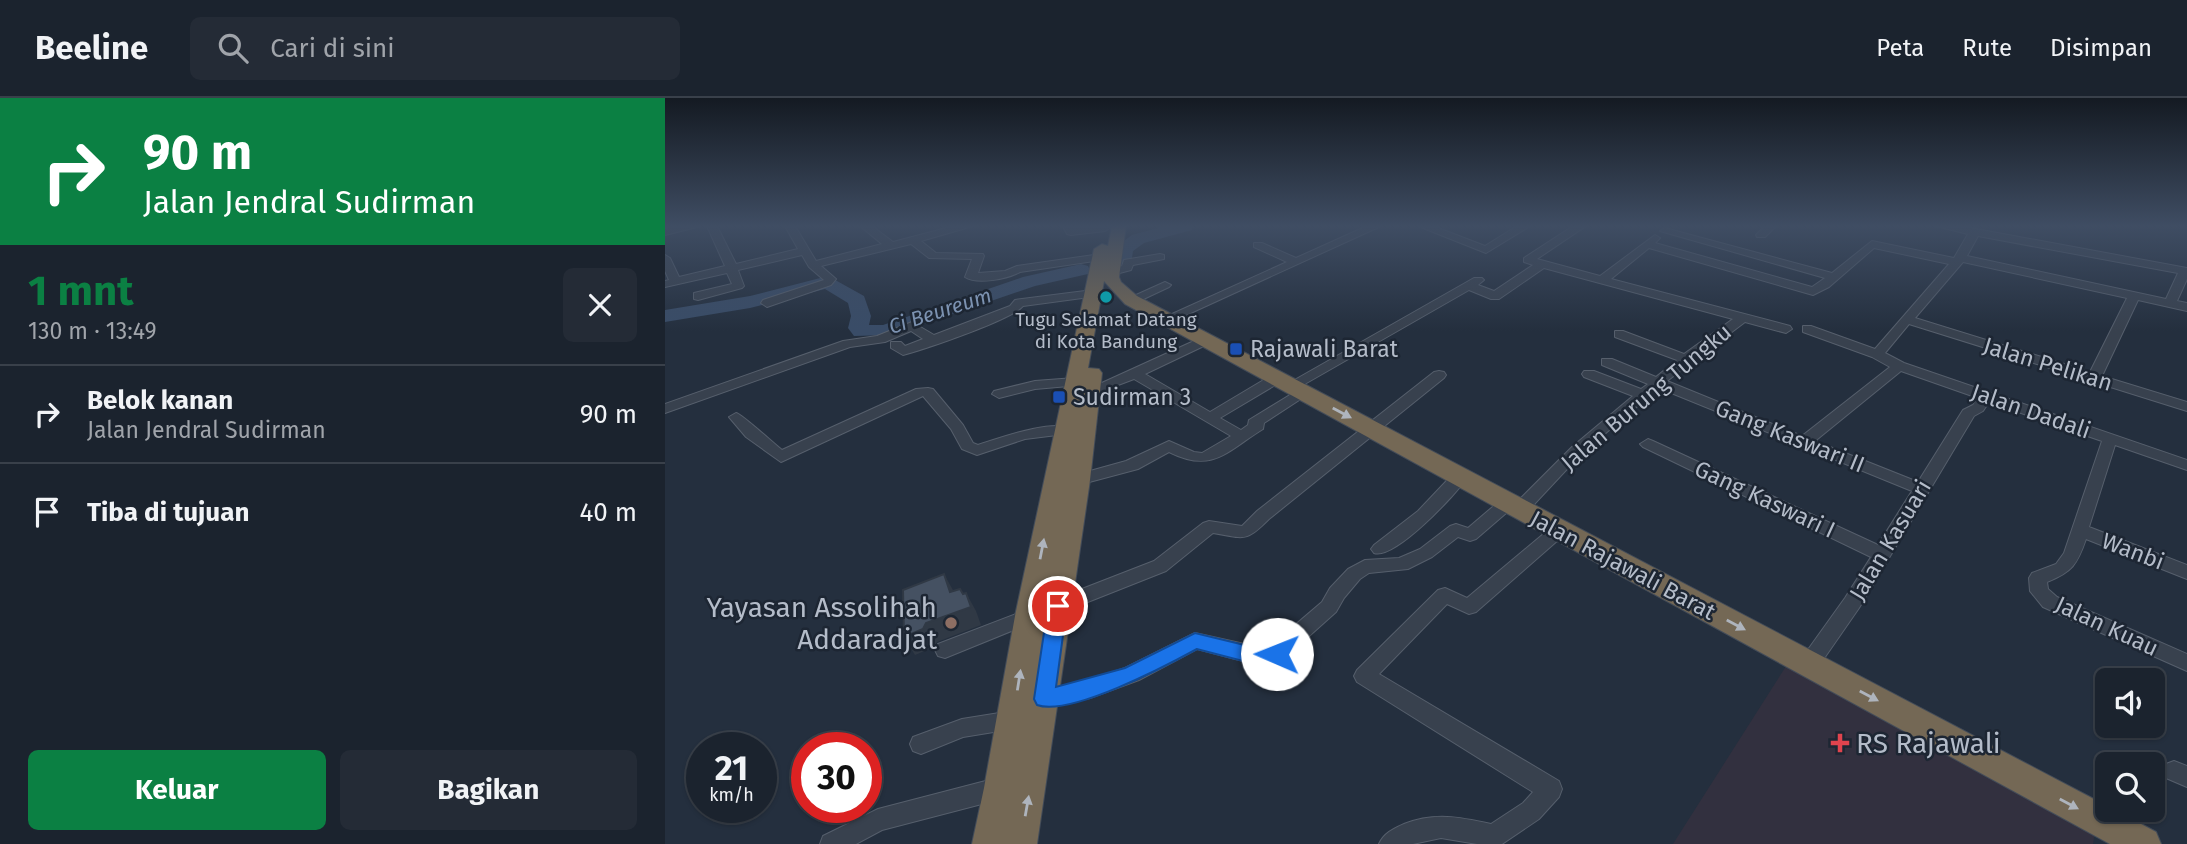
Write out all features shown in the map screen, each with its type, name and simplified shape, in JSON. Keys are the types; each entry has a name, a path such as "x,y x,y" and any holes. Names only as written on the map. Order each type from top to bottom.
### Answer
{"highway":[{"path":"989,844 1012,720 1043,611 1073,466 1093,294 1106,261"},
{"path":"1105,266 1106,261"},
{"name":"Jalan Rajawali Barat","path":"1105,266 1113,284 1131,300 1809,664 2107,835 2144,844"},
{"path":"1073,466 1065,430 1082,387 1103,311 1112,303 1131,300"},
{"path":"1020,844 1044,699 1043,611"}],"street":[{"path":"689,278 699,301 738,286 729,261"},
{"path":"669,277 689,278 760,261"},
{"path":"767,303 829,281 811,261"},
{"path":"813,265 829,261"},
{"path":"977,261 971,277 1008,274 1017,269 1105,266 1127,268 1128,262 1136,261"},
{"path":"1091,261 1105,266"},
{"path":"1531,261 1786,329"},
{"path":"1602,280 1626,261"},
{"path":"1705,261 1810,291 1820,289 1851,261"},
{"path":"1780,261 1832,276"},
{"path":"1877,354 1958,261"},
{"path":"1963,261 2187,307"},
{"path":"2134,261 2185,276 2170,303"},
{"path":"1167,320 1297,262"},
{"path":"1210,418 1290,386 1473,283 1496,296 1542,264"},
{"path":"1131,300 1165,285"},
{"path":"896,345 903,351 1014,309 1019,303 1093,294"},
{"path":"2094,379 2134,295"},
{"name":"Jalan Burung Tungku","path":"1044,699 1090,689 1132,674 1195,641 1262,658 1272,657 1329,607 1353,574 1365,568 1402,564 1426,553 1456,530 1470,535 1514,506 1658,382 1743,317"},
{"name":"Jalan Pelikan","path":"1909,320 2187,407"},
{"path":"665,409 848,344 880,339 914,326 933,340"},
{"name":"Jalan Dadali","path":"1807,329 1877,354 1899,366 2187,465"},
{"path":"1619,334 1686,359"},
{"path":"999,394 1046,384 1082,387 1135,374 1205,340"},
{"name":"Gang Kaswari II","path":"1607,362 1921,489"},
{"path":"1805,441 1899,366"},
{"path":"1135,374 1243,436"},
{"path":"1589,374 1643,395"},
{"path":"945,650 1160,566 1209,527 1242,533 1439,375"},
{"path":"1073,466 1132,465 1169,446 1191,457 1205,457 1258,426 1254,423 1290,386"},
{"path":"736,417 780,457 909,396 925,392 940,406 967,446 972,449 977,450 1023,435 1065,430"},
{"name":"Jalan Kasuari","path":"1809,664 1852,603 1968,414 1978,408 1980,394"},
{"name":"Jalan Kuau","path":"2110,438 2072,554 2062,569 2038,578 2039,591 2050,602 2187,663"},
{"name":"Gang Kaswari I","path":"1648,444 1881,554"},
{"path":"1380,549 1424,515 1461,477"},
{"path":"1391,844 1414,830 1429,826 1449,827 1497,840 1531,811 1550,790 1364,676 1445,595 1469,607 1559,530"},
{"name":"Wanbi","path":"2079,530 2187,572"},
{"path":"921,744 962,728 1012,720"},
{"path":"832,844 878,820 1001,788"}],"shaded area":[{"name":"RS Rajawali","path":"1790,660 2096,825 2093,844 1673,844"}],"building":[{"path":"944,574 950,592 960,589 963,594 966,593 971,607 926,623 923,629 904,637 903,590"}],"waterway":[{"name":"Ci Beureum","path":"1119,264 1124,261"},
{"name":"Ci Beureum","path":"665,316 750,302 828,282 857,300 861,316 858,328 861,332 885,331 1030,281 1081,270"}],"place":[{"name":"Tugu Selamat Datang di Kota Bandung","path":"1106,297"},
{"name":"Rajawali Barat","path":"1236,349"},
{"name":"Sudirman 3","path":"1059,397"},
{"name":"Yayasan Assolihah Addaradjat","path":"951,623"},
{"name":"RS Rajawali","path":"1840,743"}],"route":[{"path":"1058,606 1044,699 1090,689 1132,674 1195,641 1266,659 1277,654"}]}
